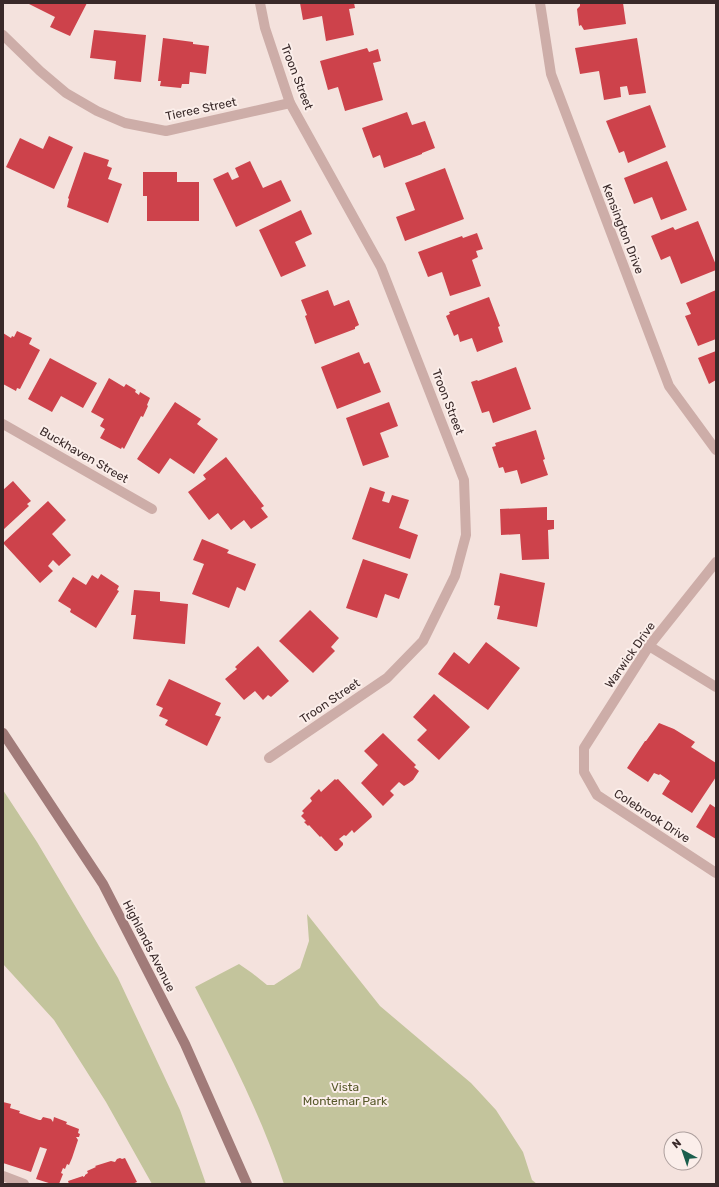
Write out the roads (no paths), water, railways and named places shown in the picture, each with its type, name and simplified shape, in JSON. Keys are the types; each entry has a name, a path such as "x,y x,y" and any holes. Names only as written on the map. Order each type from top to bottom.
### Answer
{"main road":[{"name":"Highlands Avenue","path":"3,733 103,884 185,1044 247,1184"}],"street":[{"name":"Troon Street","path":"260,3 264,28 290,103 381,266 464,480 466,535 455,576 423,640 387,678 269,758"},
{"name":"Kensington Drive","path":"540,3 551,74 669,386 716,450"},
{"name":"Tieree Street","path":"3,34 40,71 66,93 97,111 125,123 166,131 290,103"},
{"name":"Buckhaven Street","path":"3,424 152,509"},
{"name":"Warwick Drive","path":"584,772 584,748 649,646 716,562"},
{"path":"649,646 716,687"},
{"name":"Colebrook Drive","path":"584,772 597,795 716,873"},
{"path":"3,1176 24,1184"}],"park label":[{"name":"Vista Montemar Park","path":"345,1094"}]}
